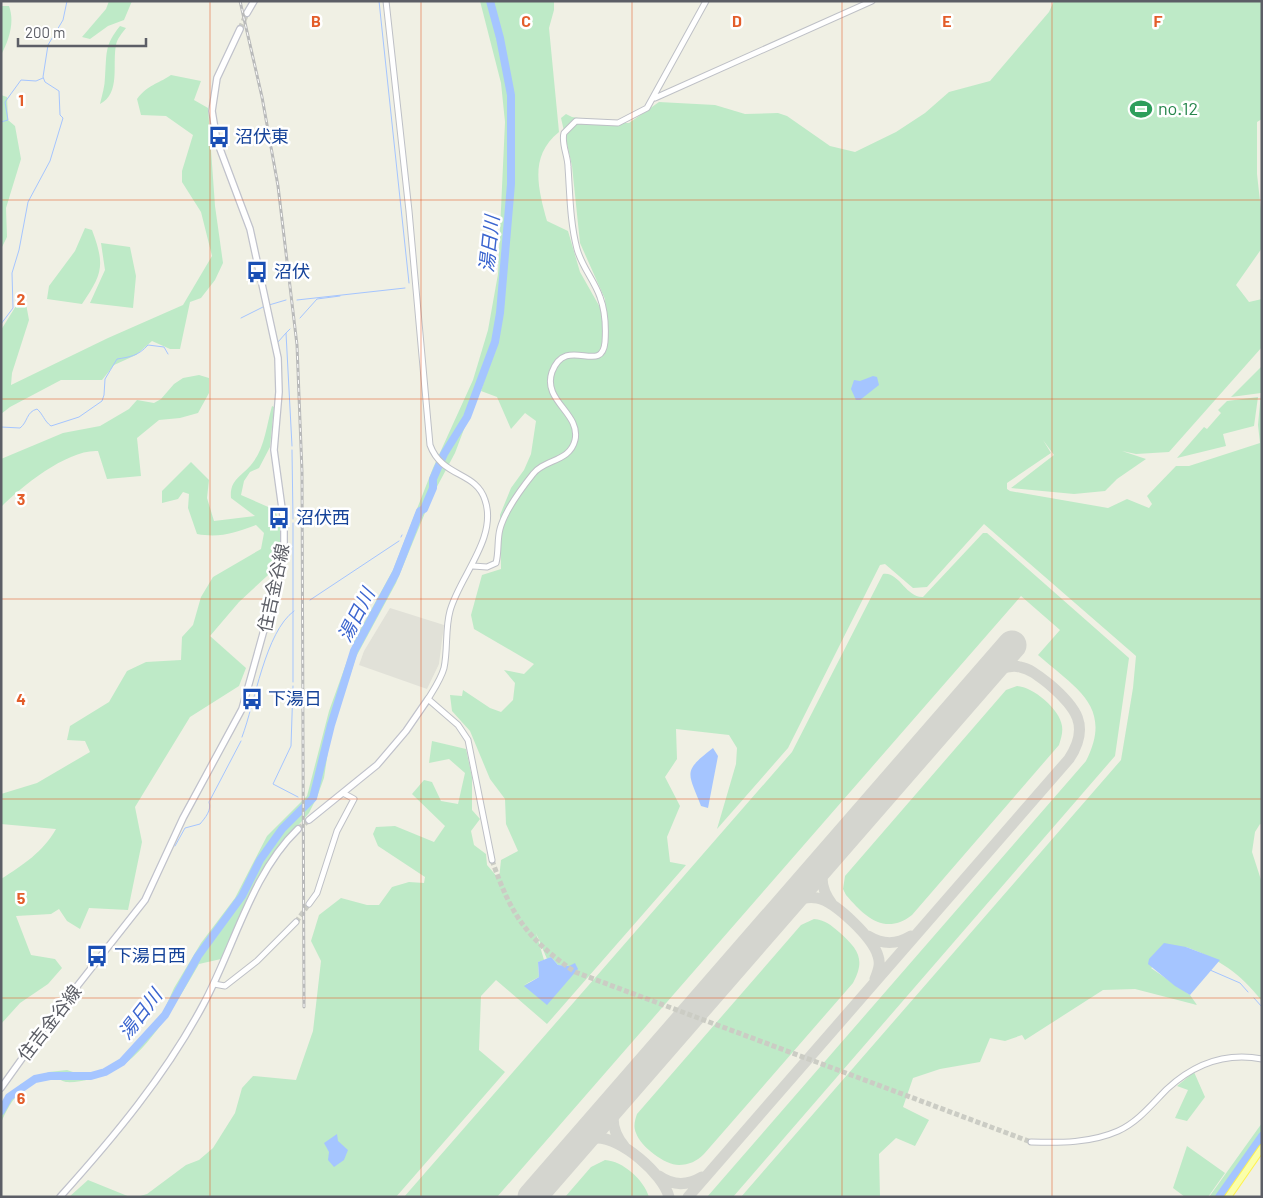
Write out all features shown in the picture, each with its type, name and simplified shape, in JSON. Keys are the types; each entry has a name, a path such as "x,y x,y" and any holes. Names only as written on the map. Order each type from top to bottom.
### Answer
{"main road":[{"path":"247,13 254,1"},
{"name":"住吉金谷線","path":"1,1088 41,1032 145,900 183,818 242,709 284,558 284,523 274,450 279,392 278,358 250,229 217,140 212,111 217,78 240,29"},
{"path":"309,820 343,794 388,753 428,699"},
{"path":"60,1197 118,1132 149,1092 194,1022 214,984 267,866 298,829"},
{"path":"1228,1197 1262,1148"}],"street":[{"path":"386,1 409,211 430,445 436,459 448,470 472,481 486,500 487,514 485,529 473,566 453,602 444,667 428,699 458,724 468,740 492,860"},
{"path":"473,566 487,568 496,563 500,528 515,500 536,470 565,455 574,443 576,430 551,388 551,376 558,360 568,354 596,357 602,353 605,344 606,328 600,296 580,258 574,236 564,133 576,120 610,124 624,121 648,108 706,1"},
{"path":"655,98 872,1"},
{"path":"309,904 317,893 337,831 354,798 343,794"},
{"path":"214,984 225,986 256,961 296,922"},
{"path":"1031,1142 1069,1142 1102,1137 1119,1131 1135,1120 1168,1089 1199,1065 1228,1058 1262,1059"}],"shaded area":[{"path":"390,608 444,625 439,664 427,689 359,665 364,651"}],"green space":[{"path":"109,1 132,1 124,20 108,26 90,39 82,37 106,9"},
{"path":"480,1 554,1 554,10 549,28 559,132 543,151 538,173 539,185 547,221 568,231 580,272 606,318 605,299 580,243 572,166 561,118 566,114 572,117 611,123 629,123 659,102 715,105 745,114 778,113 787,116 830,146 855,152 896,132 925,113 949,92 990,81 1049,12 1054,1 1262,1 1262,119 1257,122 1257,174 1262,219 1262,248 1236,285 1249,302 1262,299 1262,347 1169,452 1136,454 1122,451 1146,459 1117,479 1105,491 1074,494 1011,488 1054,455 1043,440 1051,453 1007,483 1007,489 1108,508 1127,499 1149,508 1152,504 1147,496 1176,466 1189,466 1260,443 1258,425 1261,393 1231,397 1262,366 1262,825 1260,824 1255,832 1252,852 1262,883 1262,1001 1245,982 1228,968 1186,947 1151,968 1190,995 1197,1005 1135,989 1103,990 1025,1040 1022,1035 1005,1041 990,1038 980,1062 940,1069 913,1078 903,1107 929,1120 915,1146 896,1138 879,1154 880,1197 741,1197 1121,760 1133,688 1136,656 984,524 927,587 913,588 885,564 880,565 788,748 717,829 736,764 737,748 729,735 676,729 677,759 665,777 680,806 667,837 670,862 686,865 547,1024 496,980 481,996 479,1050 505,1072 396,1197 137,1197 147,1194 186,1165 199,1160 213,1148 235,1113 242,1088 253,1076 296,1080 313,1031 321,961 311,941 319,915 341,898 367,905 379,905 392,887 409,882 424,883 425,877 378,846 373,834 376,827 395,826 434,842 445,826 412,794 424,780 432,782 441,801 458,804 465,773 449,759 429,763 432,741 466,749 472,777 472,810 480,819 471,831 474,845 486,854 487,865 499,879 501,860 518,851 506,824 505,799 490,779 470,731 452,711 450,695 462,696 463,690 490,708 501,712 513,700 515,683 504,670 524,674 534,664 474,629 471,615 482,575 501,569 500,515 511,488 524,470 531,454 536,421 525,413 511,429 497,397 481,391 492,355 455,453 432,496 396,583 356,657 330,738 324,778 317,797 309,813 273,854 221,959 199,964 161,1025 137,1053 124,1064 111,1072 89,1080 66,1082 54,1078 34,1083 26,1087 14,1099 1,1123 1,1108 6,1098 21,1084 49,1072 67,1070 79,1074 101,1071 125,1056 161,1017 174,988 201,943 235,898 267,836 307,796 329,711 355,639 393,570 433,468 473,380 488,330 498,274 505,122 501,83","holes":["536,933 547,959 551,957 558,965 569,966 524,985 539,977 538,962 544,960"]},
{"path":"1,6 9,6 11,25 9,37 1,55"},
{"path":"120,26 126,28 116,45 113,86 107,99 100,104 107,50 111,39"},
{"path":"171,75 201,81 194,100 208,108 215,206 223,263 215,280 201,298 190,302 180,349 170,349 152,341 136,355 114,365 102,380 61,380 10,407 1,414 1,330 24,293 29,320 12,373 11,385 108,338 183,305 212,256 201,212 182,182 182,171 193,135 166,116 141,115 137,99 149,87"},
{"path":"1,95 7,97 8,120 15,126 21,159 6,208 7,237 1,249"},
{"path":"85,228 92,230 99,252 100,268 94,284 82,304 47,299 49,286 75,251"},
{"path":"101,243 130,247 136,276 133,308 90,303 105,270"},
{"path":"199,375 209,378 209,393 198,413 180,418 159,420 137,438 141,476 107,479 98,451 86,452 73,456 46,470 1,507 1,459 63,433 100,426 129,409 137,400 154,403 161,399 174,384 183,378"},
{"path":"1258,397 1254,426 1223,434 1226,446 1177,458 1204,427 1207,429 1221,413 1218,410 1227,401"},
{"path":"272,406 274,407 270,447 259,468 250,472 244,481 241,495 275,510 281,528 280,564 239,602 210,636 246,668 239,686 190,717 135,807 142,842 128,910 89,908 80,929 67,921 59,909 51,914 16,916 31,955 55,959 62,968 48,984 20,1003 1,1024 1,879 39,851 56,829 1,824 1,794 37,783 90,752 85,741 67,740 70,726 109,702 127,671 146,662 181,660 182,637 193,625 201,597 213,577 261,549 264,533 256,525 227,534 197,534 188,508 189,494 183,492 178,499 162,503 162,491 191,462 209,480 207,498 214,521 255,516 231,498 231,491 238,477 258,455"},
{"path":"983,533 987,533 1129,658 1115,756 733,1197 707,1197 1086,761 1093,742 1096,726 1093,712 1077,689 1038,655 1060,630 1021,596 497,1197 404,1197 792,752 883,574 894,576 912,593 923,597"},
{"path":"1017,686 1038,695 1056,713 1060,719 1062,729 1059,745 912,915 893,924 884,924 868,917 846,895 843,889 845,876 1006,690"},
{"path":"814,919 821,920 830,925 846,938 855,949 858,955 859,967 853,983 704,1154 693,1162 683,1165 673,1164 661,1159 643,1144 636,1133 635,1121 637,1114 801,925"},
{"path":"1194,1072 1205,1097 1187,1121 1175,1118 1188,1090 1177,1086"},
{"path":"1262,1123 1262,1142 1224,1197 1209,1197"},
{"path":"1187,1146 1225,1173 1208,1197 1185,1197 1173,1188"},
{"path":"605,1160 619,1164 632,1172 643,1184 649,1197 565,1197 591,1167"},
{"path":"88,1180 130,1197 69,1197"}],"water":[{"path":"873,376 877,377 879,385 860,400 856,400 851,389 854,380 860,381"},
{"path":"713,748 718,756 708,808 701,806 690,773 696,762"},
{"path":"1164,943 1186,947 1220,960 1190,995 1175,986 1148,964 1149,959"},
{"path":"551,957 558,965 569,966 575,963 578,969 547,1005 524,986 539,977 538,962"},
{"path":"337,1134 338,1141 348,1150 344,1160 334,1167 328,1160 329,1152 324,1143"}],"waterway":[{"path":"1,324 13,308 12,273 19,250 28,202 50,161 63,118 60,115 59,91 45,82 43,77 48,45 63,20 67,1"},
{"path":"379,1 409,283"},
{"name":"湯日川","path":"1,1111 9,1097 35,1079 50,1076 91,1076 105,1072 122,1062 165,1015 198,956 242,896 260,860 282,829 313,798 331,725 354,651 396,573 420,511 424,509 433,488 433,479 444,454 467,417 495,342 500,313 511,184 511,95 500,38 490,1"},
{"path":"1,122 8,120 5,102 21,80 36,81 43,78"},
{"path":"297,300 405,288"},
{"path":"300,318 317,299 340,296"},
{"path":"269,305 286,300"},
{"path":"241,318 265,306"},
{"path":"290,329 286,333 292,446"},
{"path":"278,342 286,333"},
{"path":"1,427 20,428 31,412 37,409 51,426 79,417 102,401 105,379 117,359 126,358 141,352 148,345 164,347 168,354"},
{"path":"292,450 293,519"},
{"path":"293,523 293,682"},
{"path":"310,600 399,541"},
{"path":"242,737 268,651 284,621 294,611"},
{"path":"293,686 291,746 273,784 298,797"},
{"path":"175,846 185,828 200,824 206,817 210,808 209,802 241,741"},
{"path":"1210,970 1240,983 1248,992"},
{"path":"1254,998 1262,1007"},
{"path":"1219,1197 1262,1136"}],"taxiway":[{"path":"688,1197 1069,759 1076,747 1079,737 1077,718 1067,701 1049,684 1028,670 1015,666 1005,667 983,678"},
{"path":"831,853 824,866 822,879 825,891 832,904"},
{"path":"784,907 799,899 817,898 843,913 875,948 879,962 875,979"},
{"path":"868,936 890,943 911,936"},
{"path":"621,1095 615,1108 613,1121 616,1134 624,1146"},
{"path":"572,1150 596,1138 606,1139 617,1144 629,1150 650,1168 659,1178 669,1197"},
{"path":"659,1176 670,1182 680,1184 702,1177"}],"runway":[{"path":"532,1197 1012,645"}],"tunnel":[{"path":"240,29 247,13"},
{"path":"298,829 309,820"},
{"path":"492,860 506,896 523,924 544,948 575,972 1031,1142"},
{"path":"296,922 309,904"}],"railway":[{"path":"240,1 262,97 278,186 297,345 302,472 304,1007"}],"place":[{"name":"no.12","path":"1141,109"},
{"name":"沼伏東","path":"219,137"},
{"name":"沼伏","path":"257,272"},
{"name":"沼伏西","path":"279,518"},
{"name":"下湯日","path":"252,699"},
{"name":"下湯日西","path":"97,956"}]}
